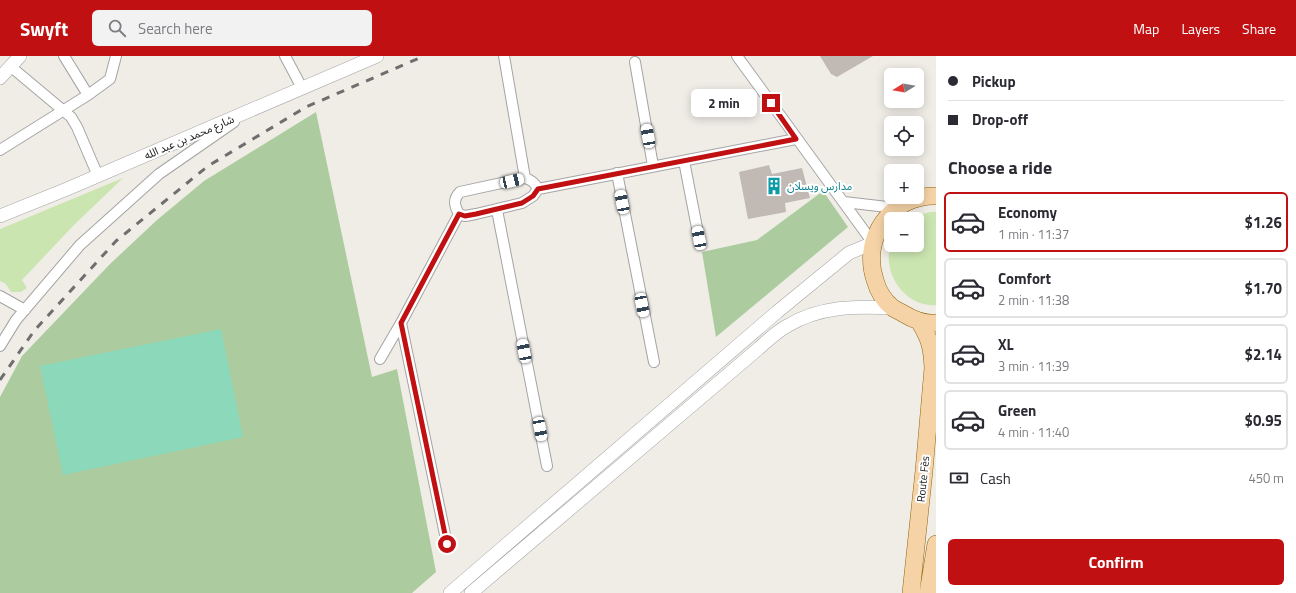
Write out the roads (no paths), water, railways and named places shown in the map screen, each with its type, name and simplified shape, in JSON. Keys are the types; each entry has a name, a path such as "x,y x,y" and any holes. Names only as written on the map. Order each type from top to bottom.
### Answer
{"main road":[{"path":"933,194 912,199 896,208 888,215 877,231 871,250 872,270 878,288 884,299 893,308 912,319 936,323"},
{"name":"Route Fès","path":"911,593 933,368 933,352 928,336 919,321"},
{"path":"928,593 936,544"}],"street":[{"path":"0,78 20,56"},
{"path":"64,56 88,95"},
{"path":"0,150 64,111 110,79 116,56"},
{"path":"285,56 302,88"},
{"name":"شارع محمد بن عبد الله","path":"0,216 98,176 376,56"},
{"path":"504,56 525,178"},
{"path":"450,593 789,302 849,253 873,243 737,56"},
{"path":"634,62 653,166"},
{"path":"10,66 71,117 77,127 98,176"},
{"path":"0,346 16,320 80,245 154,179 249,111"},
{"path":"538,189 531,179 525,178 460,192 456,196 454,202 455,208 459,214 465,216 497,210 522,203 533,196 538,189 796,139"},
{"path":"684,161 699,238"},
{"path":"617,173 654,362"},
{"path":"844,202 896,208"},
{"path":"497,210 547,466"},
{"path":"380,359 401,323 459,214"},
{"path":"0,296 25,310"},
{"path":"471,593 758,349 786,327 804,317 830,309 863,306 893,308"},
{"path":"401,323 447,544"}],"railway":[{"path":"0,380 34,331 116,241 208,166 306,107 424,56"}],"place":[{"name":"مدارس ويسلان","path":"774,186"}]}
